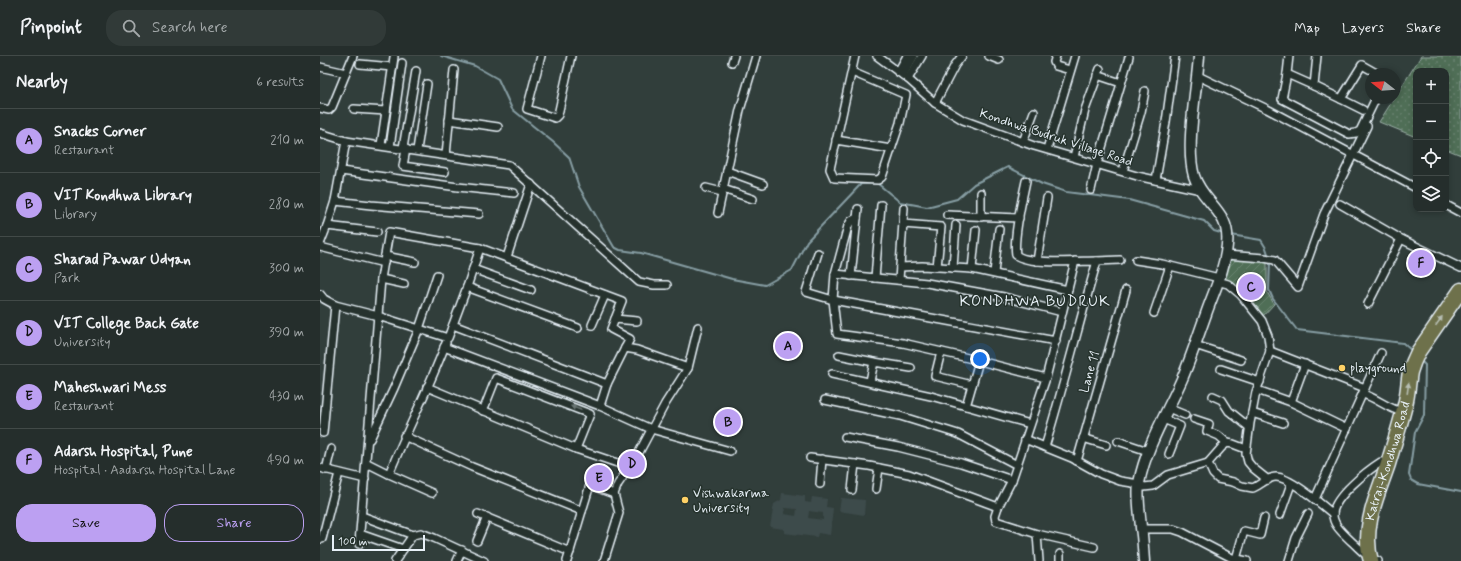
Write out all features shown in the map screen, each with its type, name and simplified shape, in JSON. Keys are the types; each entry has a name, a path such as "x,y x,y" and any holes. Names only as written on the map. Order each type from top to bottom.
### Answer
{"highway":[{"name":"Katraj-Kondhwa Road","path":"1373,560 1368,546 1368,530 1374,503 1406,403 1410,372 1416,357 1461,290"}],"street":[{"path":"320,108 329,110 332,107 354,56"},
{"path":"541,56 527,109 555,118 558,115 571,56"},
{"path":"718,213 740,110 756,56"},
{"path":"852,72 906,95 900,123 882,176 878,180 834,178 830,169 855,56"},
{"name":"Kondhwa Budruk Village Road","path":"877,56 903,75 935,103 963,120 1023,142 1097,164 1156,180 1201,190"},
{"path":"903,75 907,56"},
{"path":"903,75 914,56"},
{"path":"903,75 922,56"},
{"path":"935,103 955,65 962,56"},
{"path":"989,56 999,60"},
{"path":"1056,56 1054,62 1056,66 1070,70"},
{"path":"1047,149 1075,56"},
{"path":"1156,180 1175,56"},
{"path":"1144,561 1139,511 1139,484 1148,451 1182,379 1195,345 1224,266 1228,244 1228,228 1219,212 1201,190 1195,178 1192,165 1192,124 1199,56"},
{"path":"1289,56 1282,100 1349,134 1360,131 1373,104"},
{"path":"1314,86 1317,56"},
{"path":"381,145 394,57"},
{"path":"1091,190 1097,164 1129,57"},
{"path":"390,146 402,63"},
{"path":"360,64 392,67"},
{"path":"1342,99 1362,65 1367,68"},
{"path":"320,68 346,73"},
{"path":"446,155 454,70"},
{"path":"416,71 403,166 445,172"},
{"path":"1074,157 1085,110 1098,72 1121,83"},
{"path":"1287,74 1363,110"},
{"path":"1198,76 1267,109 1413,186"},
{"path":"417,150 427,84"},
{"path":"1123,171 1141,112 1145,91"},
{"path":"354,109 386,111"},
{"path":"1023,142 1034,112"},
{"path":"449,120 498,127"},
{"path":"1226,255 1270,259 1298,287 1324,214 1367,126"},
{"path":"320,142 321,134 346,140 506,163 639,282 654,285 667,285"},
{"path":"320,244 335,201 342,171 346,140"},
{"path":"836,140 891,149"},
{"path":"342,171 514,193"},
{"path":"727,171 763,184"},
{"path":"1026,181 1019,218 1015,249 1016,255 1020,258 1037,260 1120,260"},
{"path":"507,258 531,184"},
{"path":"706,188 722,190 753,199"},
{"path":"981,217 982,193"},
{"path":"1037,260 1046,198"},
{"path":"335,201 479,214"},
{"path":"1340,204 1401,239 1461,268"},
{"path":"876,278 881,205"},
{"path":"1449,207 1461,213"},
{"path":"899,280 904,208"},
{"path":"851,276 858,209"},
{"path":"947,215 1019,218"},
{"path":"857,218 851,221 848,226 835,274 833,300 837,334 903,343 1046,378"},
{"path":"903,224 941,227 937,267"},
{"path":"952,268 956,225"},
{"path":"327,226 377,232"},
{"path":"994,273 999,229"},
{"path":"972,269 976,230"},
{"path":"359,544 367,463 381,279 389,232 480,248 622,301 611,330 630,339 607,384 600,406"},
{"path":"1368,304 1401,239"},
{"path":"320,247 385,259 415,262"},
{"path":"389,474 404,436 427,388 448,338 480,248"},
{"path":"818,253 806,292 833,300 1056,341"},
{"path":"1136,260 1170,266 1228,284 1241,295 1262,321 1268,336 1270,351 1257,390 1246,449 1248,462 1268,480"},
{"path":"1075,261 1046,378 1012,480 995,516 996,521 1037,534 1094,547"},
{"path":"1045,447 1062,392 1078,326 1097,261"},
{"path":"1154,313 1170,266"},
{"path":"900,267 972,269 1068,290"},
{"path":"473,269 531,290"},
{"path":"835,274 927,283 1004,297 1062,312"},
{"path":"368,443 394,388 419,329 437,276"},
{"path":"381,279 404,284"},
{"path":"467,287 578,328"},
{"name":"Lane 11","path":"1077,460 1126,290"},
{"path":"320,294 324,299 335,305 378,316 448,338"},
{"path":"592,325 605,295"},
{"path":"323,433 335,305"},
{"path":"615,319 637,321"},
{"path":"453,324 607,384"},
{"path":"604,561 619,514 614,494 618,484 636,458 665,404 688,368 698,327"},
{"path":"1195,345 1241,360"},
{"path":"444,347 600,406 651,429 730,451"},
{"path":"625,348 637,350 688,368"},
{"path":"1270,351 1305,364 1364,391 1395,410 1403,412"},
{"path":"942,352 935,376 972,385"},
{"path":"1315,499 1381,353"},
{"path":"839,355 911,368"},
{"path":"966,406 979,361"},
{"path":"870,381 874,362"},
{"path":"1291,402 1305,364"},
{"path":"1221,369 1260,382"},
{"path":"832,374 870,381 1030,424"},
{"path":"483,411 496,378 590,414 576,449"},
{"path":"427,388 576,449 629,467"},
{"path":"1257,390 1291,402 1347,428"},
{"path":"1213,396 1222,400 1229,411 1249,427"},
{"path":"825,400 900,416 958,434 1017,465"},
{"path":"1168,408 1185,415"},
{"path":"1252,413 1283,423"},
{"path":"1162,419 1180,426 1169,454"},
{"path":"1194,419 1209,424 1207,431 1219,436 1227,443 1246,449"},
{"path":"404,436 472,467 582,511"},
{"path":"845,437 961,463 1012,480"},
{"path":"1083,438 1106,445"},
{"path":"1025,439 1077,460 1104,475 1120,481 1139,484 1144,487 1153,486 1168,475 1208,463 1227,443"},
{"path":"1118,441 1148,451"},
{"path":"331,449 323,469 365,479"},
{"path":"810,458 855,464 909,474 998,507"},
{"path":"820,484 822,460"},
{"path":"1333,514 1336,507 1353,483 1381,462 1388,463"},
{"path":"367,463 432,493"},
{"path":"1208,463 1213,474 1218,479 1233,482 1242,486 1253,488 1275,477 1291,484 1315,499 1333,514 1339,529 1373,560"},
{"path":"852,490 855,464"},
{"path":"876,489 879,468"},
{"path":"322,539 339,473"},
{"path":"1280,515 1291,484"},
{"path":"567,561 590,485 614,494"},
{"path":"478,514 570,552"},
{"path":"1289,561 1296,538 1308,514"},
{"path":"362,516 412,535 421,533 462,550 474,559 484,561"},
{"path":"477,541 487,518"},
{"path":"1236,559 1244,531 1260,535 1264,518"},
{"path":"1142,529 1173,529 1236,559 1247,561"},
{"path":"360,534 403,548"},
{"path":"1037,534 1039,561"},
{"path":"395,561 412,535"},
{"path":"457,561 462,550"}],"shaded area":[{"path":"782,493 805,496 805,502 811,503 812,497 827,499 826,507 833,508 830,535 818,533 817,537 784,533 784,529 770,527 774,504 781,500","holes":["785,508 797,509 796,516 784,514","809,511 823,513 823,520 808,518"]},
{"path":"841,498 865,500 864,515 839,511"}],"green space":[{"path":"1421,56 1461,56 1461,155 1449,150 1449,68 1413,68"},
{"path":"1413,69 1413,136 1379,122 1390,104 1401,104 1401,87"},
{"path":"1228,253 1267,261 1267,292 1274,304 1262,317 1220,280"}],"waterway":[{"path":"441,56 475,66 498,79 512,109 569,157 579,187 614,247 620,250 641,253 732,279 765,285 792,270 807,241 861,184 877,183 900,202 927,207 957,199 974,184 1008,167 1042,184 1066,192 1129,200 1204,221 1214,231 1224,234"},
{"path":"1231,235 1261,240 1269,257"},
{"path":"1270,261 1269,290 1273,299 1297,330 1403,343 1412,351"},
{"path":"1420,360 1425,365 1424,415 1415,432 1409,475 1411,480 1418,484 1461,492"}],"place":[{"name":"Adarsh Hospital, Pune","path":"1421,263"},
{"name":"Sharad Pawar Udyan","path":"1251,287"},
{"name":"Snacks Corner","path":"788,346"},
{"name":"playground","path":"1342,368"},
{"name":"VIT Kondhwa Library","path":"728,422"},
{"name":"VIT College Back Gate","path":"632,464"},
{"name":"Maheshwari Mess","path":"599,478"},
{"name":"Vishwakarma University","path":"685,500"}],"district":[{"name":"KONDHWA BUDRUK","path":"1035,302"}]}
